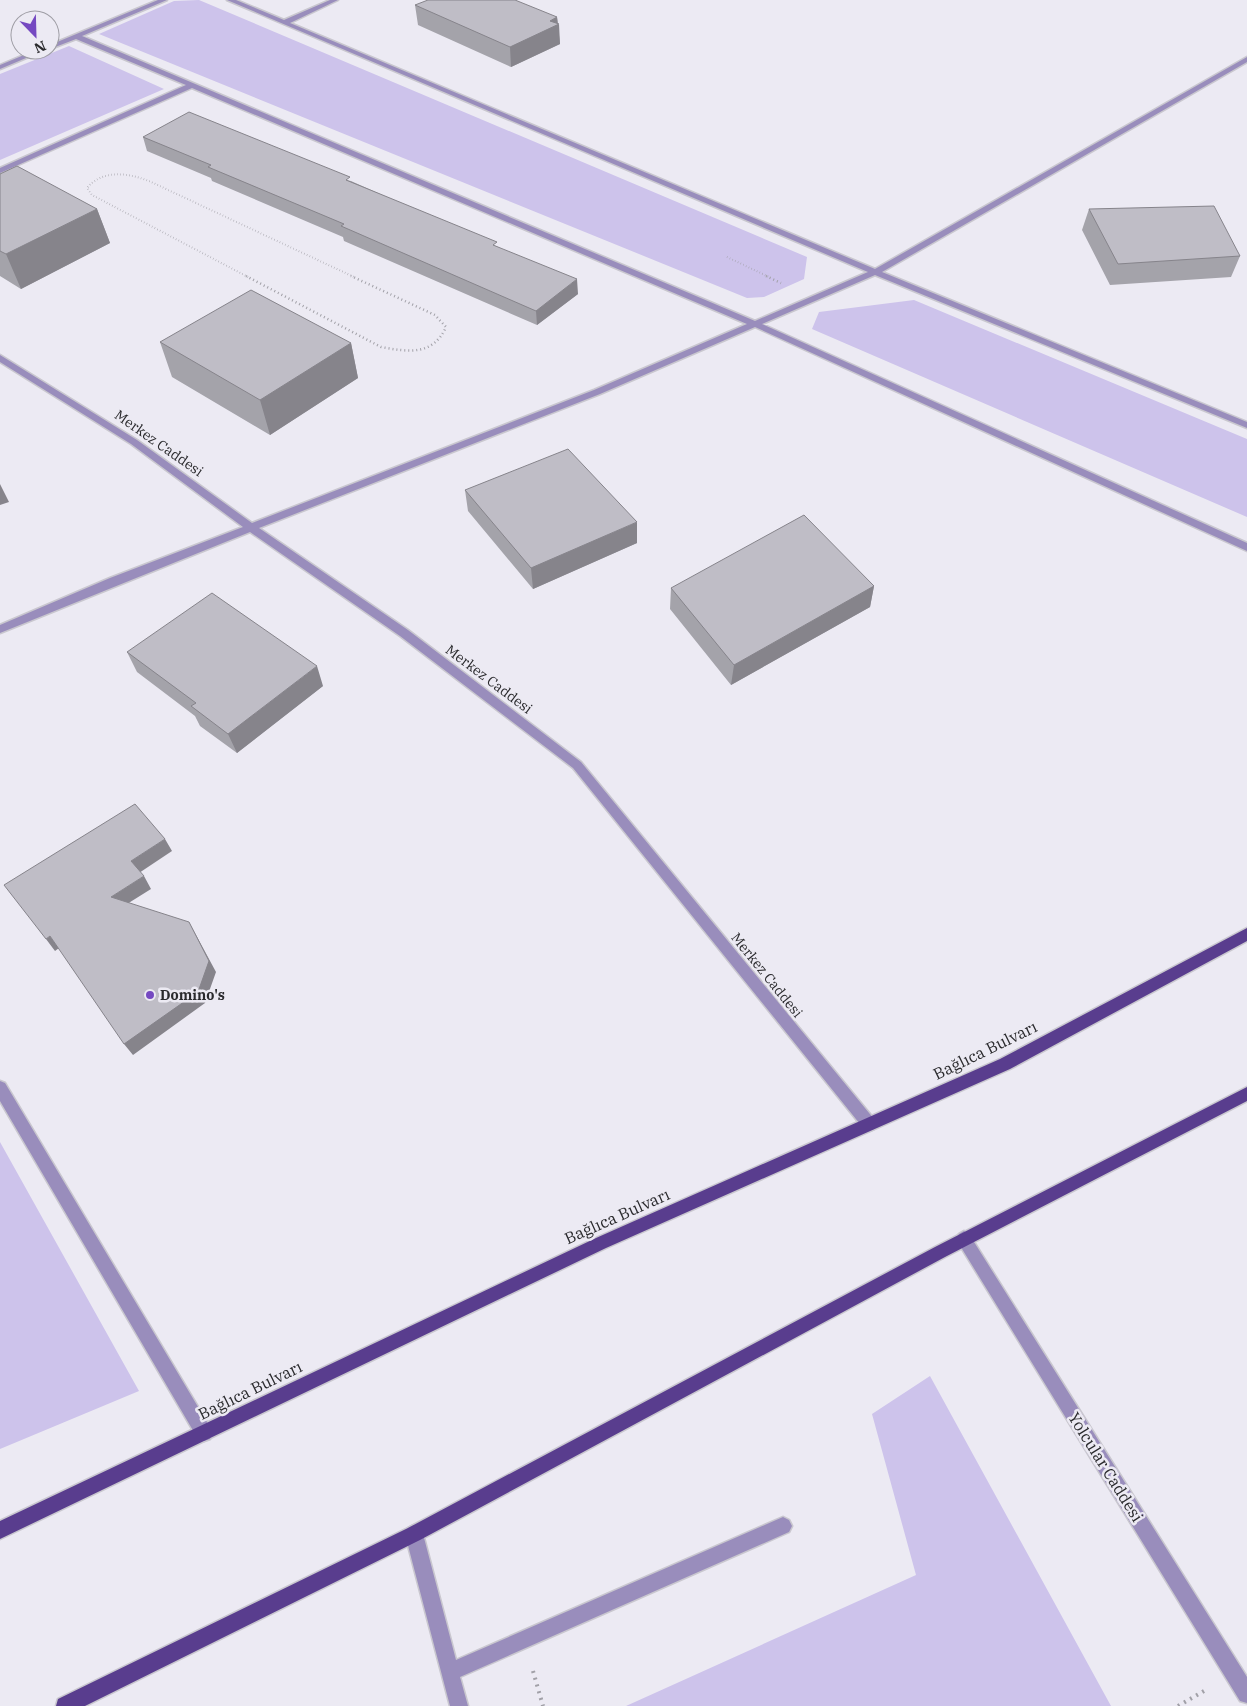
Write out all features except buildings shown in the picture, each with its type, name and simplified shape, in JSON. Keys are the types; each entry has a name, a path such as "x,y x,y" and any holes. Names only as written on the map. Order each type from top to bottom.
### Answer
{"main road":[{"name":"Bağlıca Bulvarı","path":"0,1530 601,1243 1005,1064 1247,934"},
{"path":"64,1706 414,1534 964,1239 1247,1094"}],"street":[{"path":"60,43 164,0"},
{"path":"230,0 875,272 1247,425"},
{"path":"284,23 335,0"},
{"path":"76,36 755,324 1247,547"},
{"path":"0,629 250,527 597,392 875,272 1247,59"},
{"path":"0,67 17,60"},
{"path":"0,171 192,85"},
{"name":"Merkez Caddesi","path":"0,358 134,442 250,527 404,633 577,765 869,1124"},
{"path":"0,1088 204,1433"},
{"name":"Yolcular Caddesi","path":"964,1239 1247,1694"},
{"path":"450,1672 783,1526"},
{"path":"414,1534 459,1706"}],"path":[{"path":"117,174 130,174 149,181 435,315 446,327 443,337 433,346 409,351 381,347 92,195 87,188 93,181 117,174"},
{"path":"727,257 814,299"}],"shaded area":[{"path":"199,0 807,257 804,279 764,297 747,298 99,34 174,1"},
{"path":"69,46 164,89 0,160 0,74 34,60 60,60 60,50"},
{"path":"914,300 1247,439 1247,517 812,329 819,312"},
{"path":"0,1142 139,1391 0,1449"},
{"path":"930,1376 1111,1706 626,1706 916,1575 872,1414"}],"place":[{"name":"Domino's","path":"150,995"}]}
